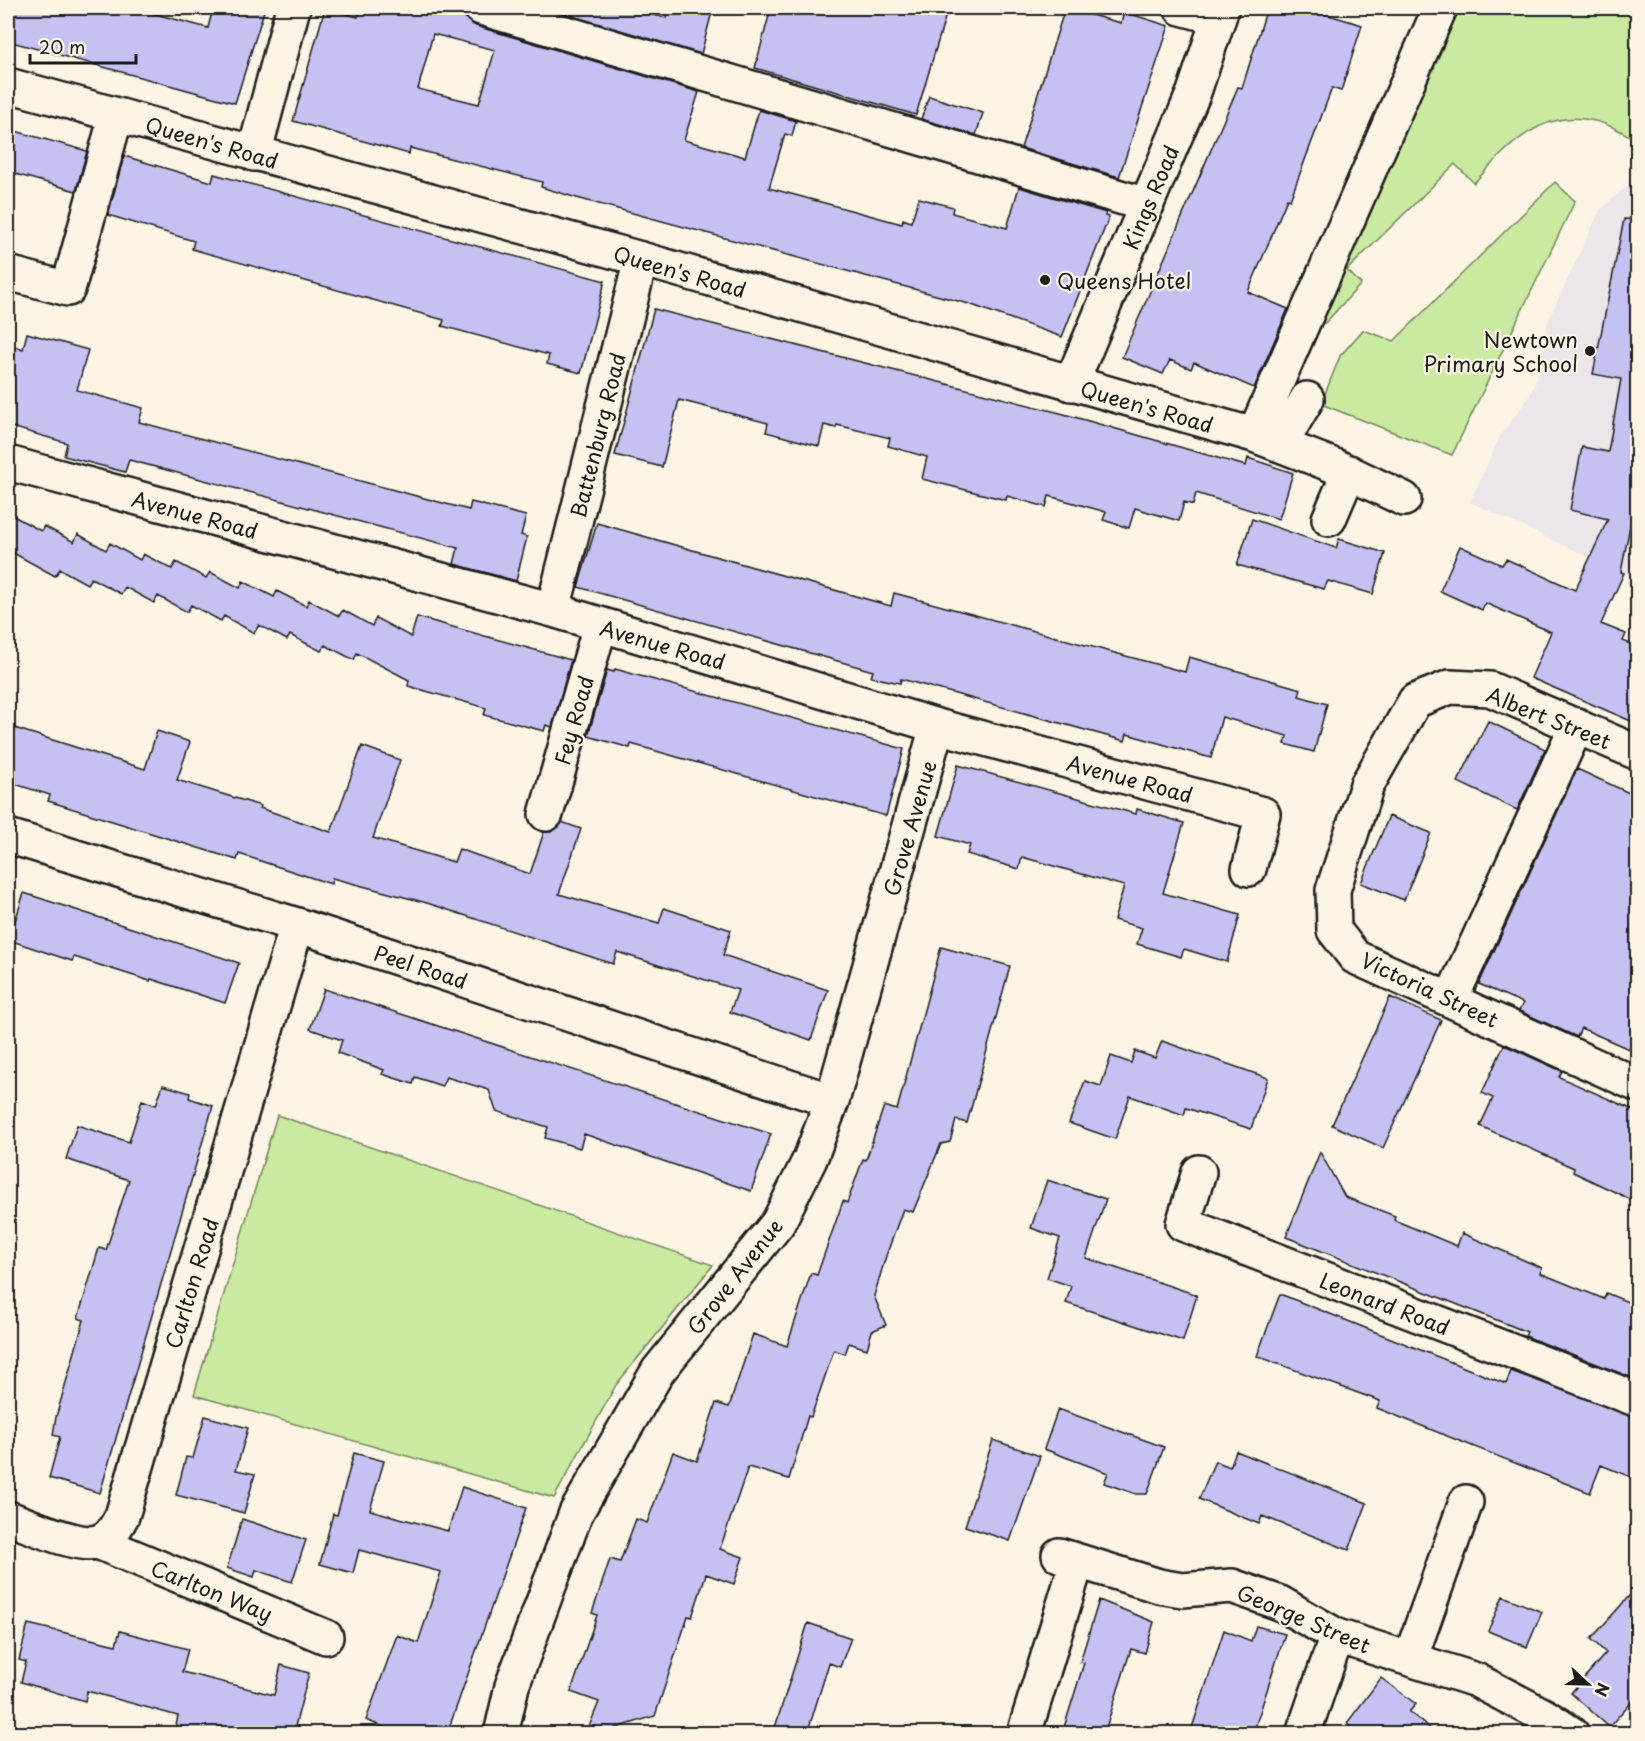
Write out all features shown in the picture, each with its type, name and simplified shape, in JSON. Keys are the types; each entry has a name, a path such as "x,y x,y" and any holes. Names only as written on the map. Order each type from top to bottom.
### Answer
{"street":[{"path":"254,154 292,8"},
{"path":"481,8 515,12 1147,205"},
{"path":"1181,8 1220,13"},
{"path":"1267,440 1440,8"},
{"name":"Kings Road","path":"1071,384 1194,92 1220,13"},
{"name":"Queen's Road","path":"8,85 641,259 1267,440 1348,472 1404,499"},
{"path":"8,273 68,289 116,116"},
{"name":"Battenburg Road","path":"552,610 641,259"},
{"path":"1267,440 1307,399"},
{"name":"Avenue Road","path":"8,463 552,610 937,726 1263,814 1249,869"},
{"path":"1329,519 1348,472"},
{"name":"Fey Road","path":"546,814 600,626"},
{"name":"Albert Street","path":"1367,785 1415,701 1450,687 1490,689 1638,753"},
{"path":"1451,999 1577,725"},
{"name":"Grove Avenue","path":"501,1734 512,1686 576,1513 658,1371 778,1223 810,1159 832,1101 937,726"},
{"name":"Victoria Street","path":"1367,785 1333,890 1334,930 1355,957 1638,1085"},
{"name":"Peel Road","path":"8,836 297,925 832,1101"},
{"name":"Carlton Road","path":"98,1542 112,1533 122,1516 297,925"},
{"name":"Leonard Road","path":"1199,1172 1183,1224 1638,1400"},
{"path":"1410,1659 1466,1502"},
{"path":"8,1518 81,1542 98,1542"},
{"name":"Carlton Way","path":"98,1542 326,1637"},
{"name":"George Street","path":"1024,1734 1068,1559 1159,1586 1182,1590 1232,1586 1280,1603 1337,1636 1476,1680 1543,1715 1572,1734"},
{"path":"1302,1734 1337,1636"}],"shaded area":[{"name":"Newtown Primary School","path":"1637,166 1637,579 1470,502 1499,438 1529,397 1536,381 1548,321 1600,210 1628,185"}],"green space":[{"path":"1451,8 1637,8 1637,140 1601,122 1576,118 1558,120 1542,125 1512,144 1474,183 1455,164 1347,270 1361,284 1325,323 1314,324"},
{"path":"1555,182 1575,201 1452,455 1321,404 1340,356 1363,330 1394,341"},
{"path":"277,1115 713,1265 616,1385 554,1498 194,1395"}],"building":[{"path":"8,8 133,8 208,28 213,8 265,8 235,103 8,41"},
{"path":"325,8 358,17 361,8 440,8 463,14 476,26 699,92 684,140 745,157 759,110 796,121 792,136 785,134 769,188 902,224 903,219 911,222 919,198 953,207 952,213 1007,228 1019,187 1106,213 1105,216 1109,217 1062,337 969,304 577,198 541,187 542,182 410,148 409,154 293,121","holes":["433,34 495,50 479,104 418,89"]},
{"path":"545,8 628,8 666,18 667,8 713,8 701,54"},
{"path":"771,8 948,8 916,115 755,68"},
{"path":"1065,8 1121,23 1124,12 1169,26 1119,177 1021,148"},
{"path":"1267,8 1306,8 1362,25 1341,91 1332,88 1290,200 1287,199 1248,292 1288,309 1254,388 1194,362 1191,369 1170,360 1163,374 1122,357 1238,87 1242,88"},
{"path":"929,96 983,113 976,135 921,119"},
{"path":"8,129 87,151 76,191 8,172"},
{"path":"124,156 212,182 214,174 605,281 581,373 547,364 549,355 442,326 444,320 192,249 194,241 108,215"},
{"path":"1624,219 1638,220 1638,484 1621,572 1624,573 1601,624 1626,634 1623,641 1638,647 1638,724 1531,678 1551,632 1485,603 1482,610 1440,591 1460,546 1502,565 1506,559 1575,590 1608,519 1570,510 1582,447 1608,452 1621,379 1593,374"},
{"path":"654,309 1064,414 1246,466 1248,458 1293,473 1279,519 1196,493 1193,505 1184,502 1179,521 1135,508 1129,528 1103,520 1106,512 1049,496 1046,507 1007,496 1006,500 922,479 927,457 888,446 890,438 837,425 836,428 824,425 819,446 766,432 768,423 679,400 662,467 615,455"},
{"path":"27,333 88,350 77,390 143,408 139,422 469,510 471,502 526,516 521,535 527,537 516,581 454,564 458,548 129,460 125,472 64,456 67,443 8,426 8,344 23,349"},
{"path":"8,513 41,531 44,526 74,542 78,534 106,550 110,543 140,560 143,554 172,569 176,562 206,578 210,572 240,588 243,581 274,597 277,591 306,606 309,600 339,616 343,610 372,626 376,618 411,637 417,617 571,660 552,727 546,725 544,731 484,715 486,708 408,686 409,680 357,653 354,660 325,645 321,651 290,635 287,640 259,625 254,633 224,616 221,621 191,605 187,612 158,596 154,603 125,587 121,594 91,578 87,584 60,569 55,576 8,550"},
{"path":"1252,519 1336,548 1339,539 1385,553 1373,594 1328,581 1324,589 1237,565"},
{"path":"597,523 891,606 894,593 1185,672 1189,657 1301,689 1299,696 1327,704 1314,752 1285,744 1287,736 1222,717 1211,758 1127,734 1125,741 901,679 900,683 871,677 873,671 578,587"},
{"path":"615,669 904,749 886,816 631,744 630,748 588,736 607,670 614,672"},
{"path":"1488,721 1545,749 1517,810 1458,782"},
{"path":"8,726 145,769 157,731 190,742 177,780 261,806 260,808 331,832 362,746 400,760 373,838 454,862 459,849 530,874 544,832 551,832 562,822 581,829 559,894 659,923 664,908 731,930 723,955 828,990 811,1040 730,1012 738,990 617,952 613,964 427,903 332,878 331,884 239,854 237,860 48,801 50,795 8,782"},
{"path":"958,765 1136,814 1137,809 1184,823 1163,893 1240,915 1227,962 1184,949 1181,957 1137,944 1142,928 1114,920 1124,886 1022,857 1019,869 967,854 970,845 938,836"},
{"path":"1577,769 1638,797 1638,1053 1581,1028 1577,1037 1519,1011 1523,1003 1479,984"},
{"path":"1389,816 1431,833 1404,900 1361,883"},
{"path":"24,893 239,963 225,1003 74,957 72,961 9,940"},
{"path":"941,947 1010,966 967,1123 956,1120 950,1142 941,1144 913,1212 903,1209 886,1256 874,1296 886,1325 872,1331 867,1349 849,1343 845,1354 834,1350 811,1417 808,1416 789,1479 748,1467 720,1549 743,1557 734,1584 706,1574 692,1617 688,1616 655,1716 597,1734 586,1734 599,1702 571,1692 597,1615 592,1613 610,1559 620,1562 636,1519 647,1523 673,1452 697,1461 716,1403 729,1407 753,1334 787,1346 811,1273 817,1275 843,1201 847,1203 863,1159 866,1160 884,1106 897,1110"},
{"path":"324,989 771,1134 751,1191 584,1134 580,1148 545,1138 548,1127 496,1111 489,1090 446,1077 442,1086 415,1077 413,1084 382,1074 384,1070 338,1053 342,1040 310,1029"},
{"path":"1390,997 1441,1020 1383,1148 1332,1125"},
{"path":"1162,1041 1268,1078 1251,1129 1186,1108 1184,1115 1130,1096 1115,1139 1069,1123 1085,1081 1101,1086 1111,1056 1131,1063 1135,1051 1155,1058"},
{"path":"1504,1045 1562,1071 1559,1077 1638,1112 1638,1203 1573,1172 1574,1168 1480,1126 1493,1098 1482,1093"},
{"path":"163,1085 190,1093 189,1098 213,1106 100,1493 49,1478 60,1437 53,1435 56,1417 84,1320 78,1318 99,1248 106,1250 129,1180 66,1159 77,1125 129,1142 142,1100 156,1105"},
{"path":"1320,1152 1345,1197 1395,1216 1394,1220 1457,1246 1462,1233 1542,1268 1540,1273 1604,1299 1606,1293 1638,1306 1638,1380 1525,1336 1527,1332 1286,1237"},
{"path":"1047,1180 1106,1199 1086,1258 1197,1295 1183,1341 1066,1303 1071,1286 1047,1278 1060,1238 1031,1228"},
{"path":"1280,1294 1506,1384 1511,1371 1638,1418 1638,1480 1601,1465 1590,1493 1377,1408 1380,1401 1257,1356"},
{"path":"1058,1409 1164,1447 1147,1494 1136,1494 1104,1483 1108,1473 1044,1449"},
{"path":"205,1416 248,1428 236,1470 255,1474 244,1513 176,1495 186,1457 193,1458"},
{"path":"993,1440 1040,1456 1010,1541 965,1526"},
{"path":"1236,1451 1367,1503 1349,1550 1262,1516 1259,1524 1199,1499 1215,1461 1230,1467"},
{"path":"354,1453 384,1461 370,1510 448,1531 462,1487 526,1508 447,1734 400,1734 366,1720 397,1635 418,1643 441,1572 359,1550 353,1573 320,1564 333,1514 337,1515"},
{"path":"242,1519 306,1540 292,1582 256,1570 254,1577 227,1568"},
{"path":"1638,1586 1638,1694 1609,1727 1571,1693 1606,1653 1591,1639"},
{"path":"1503,1596 1542,1612 1527,1647 1488,1631"},
{"path":"1099,1600 1154,1622 1145,1653 1131,1649 1104,1734 1062,1734 1084,1663 1080,1662"},
{"path":"808,1623 851,1638 840,1667 829,1663 807,1734 773,1734"},
{"path":"28,1624 116,1645 120,1631 188,1649 182,1672 274,1695 281,1665 309,1673 293,1734 174,1734 178,1716 87,1691 85,1701 21,1682 26,1662 19,1660"},
{"path":"1256,1626 1285,1634 1253,1734 1190,1734 1224,1630 1251,1641"},
{"path":"1381,1678 1416,1704 1409,1712 1438,1734 1361,1734 1347,1723"}],"place":[{"name":"Queens Hotel","path":"1045,280"},
{"name":"Newtown Primary School","path":"1590,351"}]}
